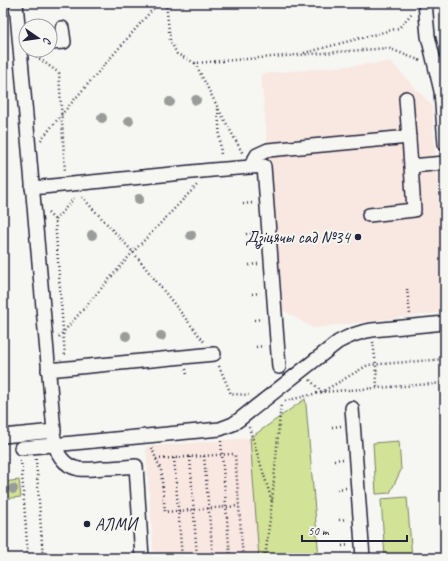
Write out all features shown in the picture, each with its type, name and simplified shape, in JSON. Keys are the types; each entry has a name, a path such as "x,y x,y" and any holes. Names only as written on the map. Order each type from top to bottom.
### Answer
{"street":[{"path":"16,3 19,18"},
{"path":"425,3 428,36 441,91 445,144"},
{"path":"58,42 64,42 62,28"},
{"path":"25,58 32,188 54,438 60,457 68,465 74,468 87,469 136,466 142,558"},
{"path":"369,215 414,210 406,98"},
{"path":"250,167 257,155 268,150 409,137"},
{"path":"411,166 445,163"},
{"path":"32,188 264,166 279,366"},
{"path":"3,436 54,438 151,435 220,429 233,424 338,342 354,334 372,330 443,324"},
{"path":"48,370 214,354"},
{"path":"352,408 363,558"},
{"path":"21,448 35,446 54,438"}],"path":[{"path":"40,142 62,114 158,3"},
{"path":"166,3 170,40 177,54 195,63 388,48 436,67"},
{"path":"298,55 399,28 414,11"},
{"path":"39,58 59,73 65,179 70,184"},
{"path":"195,63 250,167"},
{"path":"47,352 133,252 212,170 222,163 218,108"},
{"path":"55,220 79,194 133,252 214,354 231,394 268,396"},
{"path":"243,204 253,203"},
{"path":"246,234 255,233"},
{"path":"249,265 258,264"},
{"path":"407,289 411,326"},
{"path":"252,294 260,293"},
{"path":"254,320 262,319"},
{"path":"322,392 368,365 445,359 443,324"},
{"path":"372,330 377,388"},
{"path":"256,347 264,346"},
{"path":"301,371 322,392"},
{"path":"281,402 322,392 445,383"},
{"path":"265,558 272,502 281,402 285,396"},
{"path":"440,415 445,414"},
{"path":"245,415 272,502"},
{"path":"332,427 344,426"},
{"path":"220,429 230,558"},
{"path":"151,435 152,446 161,470 165,512 239,506"},
{"path":"35,446 43,558"},
{"path":"21,448 28,558"},
{"path":"156,459 235,455 243,558"},
{"path":"204,456 213,558"},
{"path":"190,457 197,558"},
{"path":"174,458 182,558"},
{"path":"334,460 347,459"},
{"path":"337,489 349,487"},
{"path":"339,520 351,518"}],"shaded area":[{"path":"439,3 445,3 445,61 444,58"},
{"name":"Дзіцячы сад №34","path":"391,62 432,106 445,312 313,328 283,310 261,74"},
{"path":"250,438 259,558 154,558 146,447"}],"green space":[{"path":"305,399 319,558 259,558 250,438"},
{"path":"399,441 401,470 390,493 376,494 373,443"},
{"path":"19,480 21,497 3,499 3,482"},
{"path":"407,497 412,558 385,558 381,499"}],"place":[{"name":"Дзіцячы сад №34","path":"358,237"},
{"name":"АЛМИ","path":"87,524"}]}
